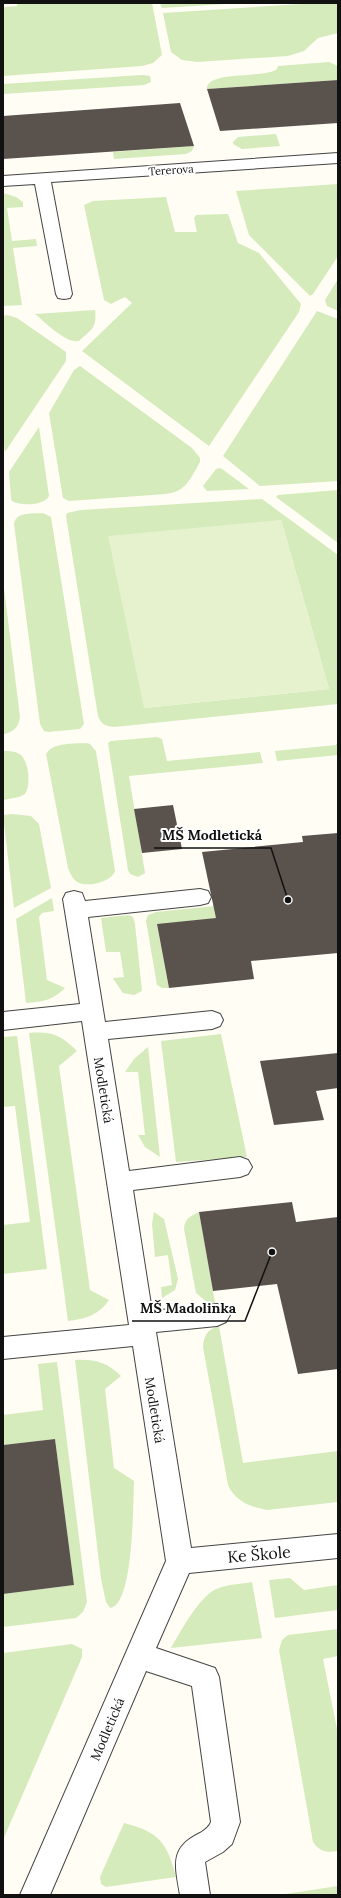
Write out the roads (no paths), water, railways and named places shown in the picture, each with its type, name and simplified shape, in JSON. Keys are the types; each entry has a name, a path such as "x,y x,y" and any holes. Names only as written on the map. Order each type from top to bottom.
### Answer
{"street":[{"name":"Tererova","path":"3,181 338,158"},
{"path":"42,179 64,294"},
{"name":"Modletická","path":"35,1895 180,1561 75,905 200,897"},
{"path":"3,1021 94,1022 212,1020"},
{"path":"119,1182 240,1167"},
{"path":"3,1348 142,1328 217,1315"},
{"name":"Ke Škole","path":"180,1561 256,1555 338,1546"},
{"path":"138,1655 205,1677 225,1812 225,1827 220,1836 213,1842 196,1850 191,1857 195,1895"}],"place":[{"name":"MŠ Modletická","path":"288,900"},
{"name":"MŠ Madolinka","path":"272,1252"}]}
